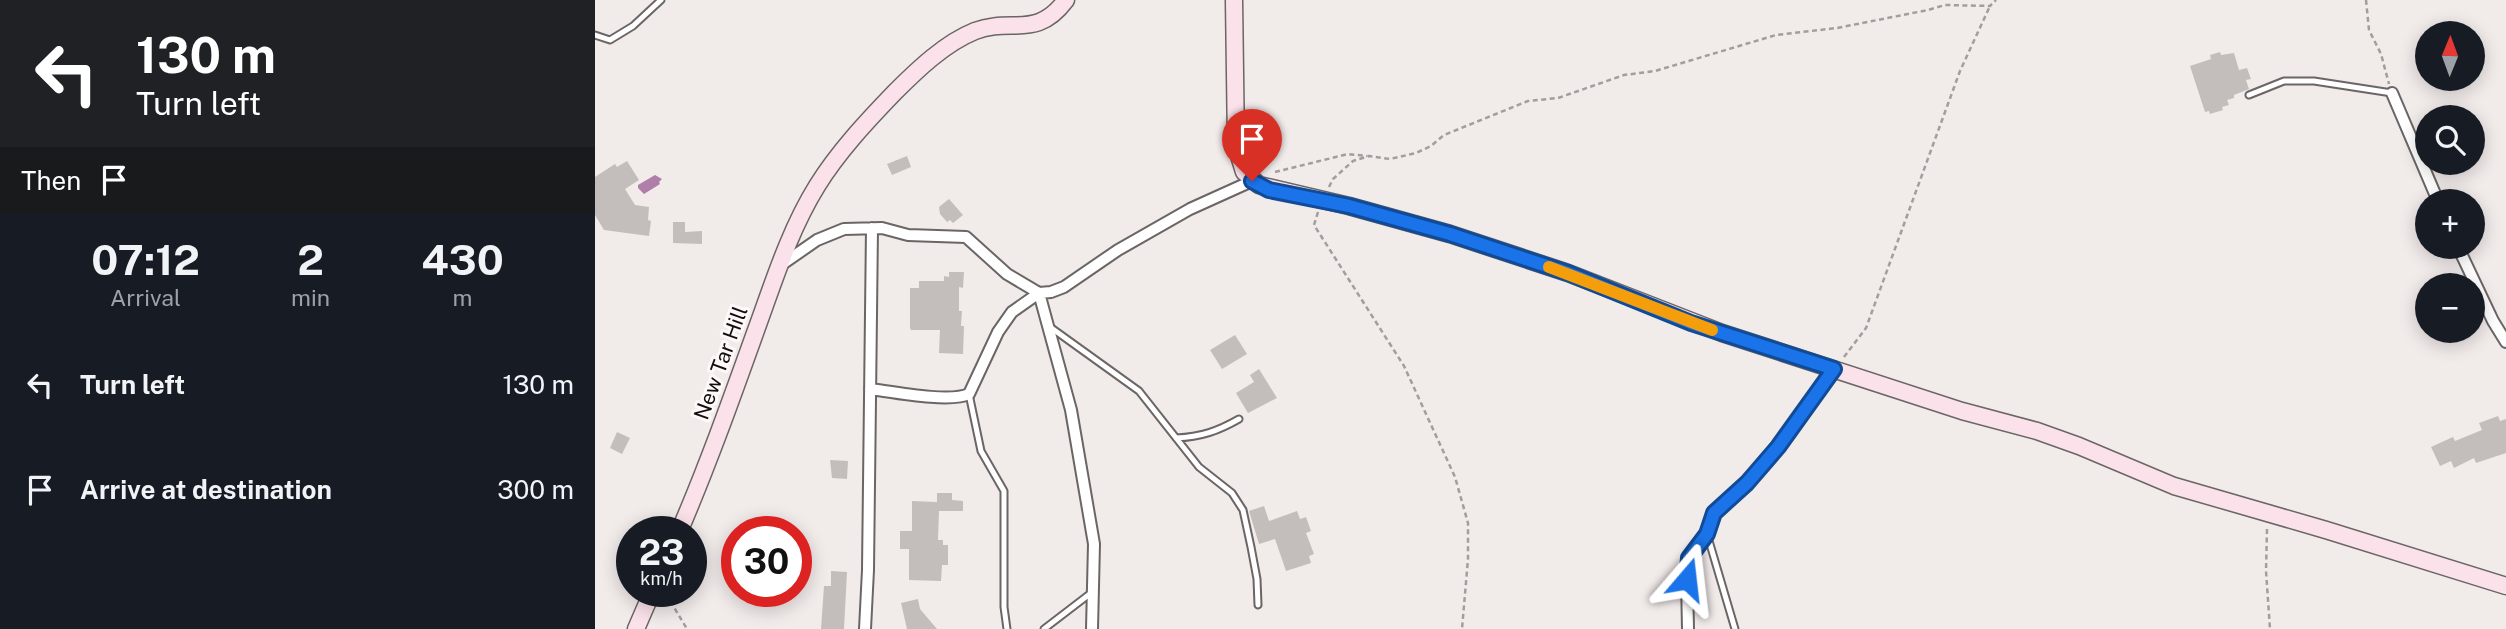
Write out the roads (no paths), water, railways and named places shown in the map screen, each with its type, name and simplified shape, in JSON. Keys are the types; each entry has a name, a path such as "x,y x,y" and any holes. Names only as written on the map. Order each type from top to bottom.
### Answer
{"street":[{"name":"New Tar Hill","path":"686,516 701,481 774,276 805,209 826,172 873,115 956,41 977,30 1042,22 1051,17 1066,0"},
{"path":"1234,0 1235,146 1240,165 1252,181 1269,190 1322,200 1450,234 1568,273 1691,323 1949,407 2036,430 2174,486 2506,586"},
{"path":"2392,93 2433,189"},
{"path":"870,389 945,397 962,397 969,394 1004,321 1039,293 1064,287 1118,250 1190,209 1252,181"},
{"path":"865,629 872,228"},
{"path":"781,265 831,233 844,229 872,228 908,235 966,237 1007,274 1039,293 1071,411 1090,518 1094,544 1092,629"},
{"path":"2464,259 2506,342"},
{"path":"1688,629 1689,558 1707,534"},
{"path":"636,629 646,607"}],"lane":[{"path":"595,35 610,40 623,34 661,0"},
{"path":"2249,95 2284,81 2314,81 2392,93"},
{"path":"1048,326 1139,391 1199,467 1232,493 1243,510 1257,579 1258,605"},
{"path":"1735,629 1707,534 1714,513 1747,483 1778,447 1834,369"},
{"path":"969,394 981,451 1004,491 1004,607 1007,629"},
{"path":"1176,438 1197,438 1238,419"},
{"path":"1044,629 1093,592"}]}
